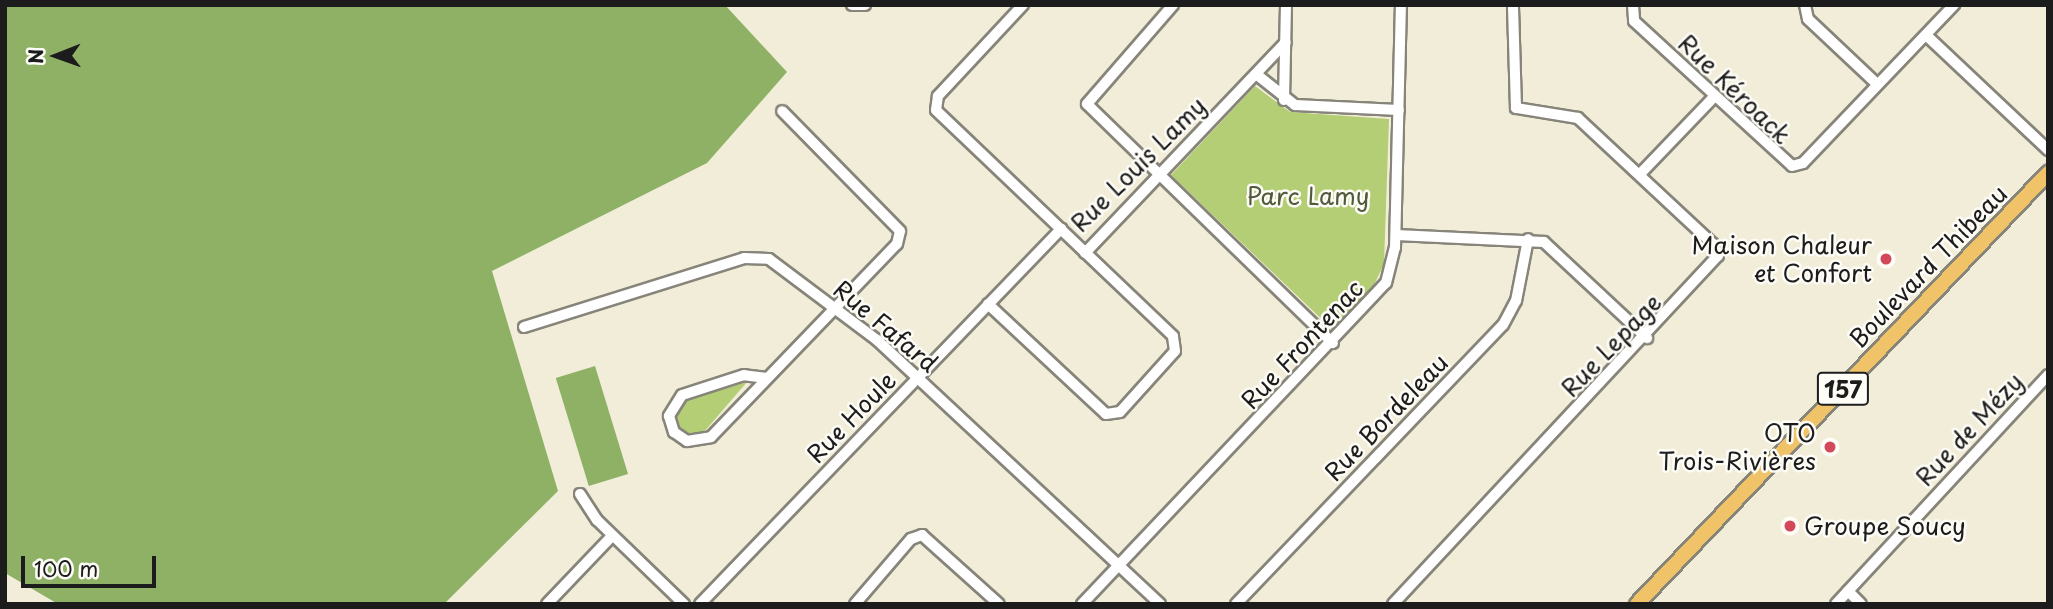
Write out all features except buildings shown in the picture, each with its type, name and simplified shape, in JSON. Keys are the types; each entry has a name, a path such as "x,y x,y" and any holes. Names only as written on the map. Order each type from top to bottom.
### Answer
{"main road":[{"name":"Boulevard Thibeau","path":"1637,604 2048,173"}],"street":[{"name":"Rue Louis Lamy","path":"1024,5 936,106 1085,253 1286,41"},
{"path":"1173,5 1087,101 1333,343"},
{"path":"1284,100 1286,5"},
{"name":"Rue Frontenac","path":"1082,604 1333,343 1386,283 1396,235 1401,5"},
{"name":"Rue Lepage","path":"1393,604 1647,338 1718,256 1713,244 1575,116 1516,108 1513,5"},
{"name":"Rue Kéroack","path":"1633,5 1634,21 1713,98 1792,166 1803,163 1877,84"},
{"path":"1805,5 1808,19 1877,84 1954,5"},
{"path":"1926,35 2048,150"},
{"path":"1256,74 1284,100 1399,110"},
{"path":"1640,174 1713,98"},
{"path":"767,378 744,375 682,395 671,407 674,432 687,442 704,441 767,378 835,309 897,244 900,231 782,111"},
{"name":"Rue Houle","path":"700,604 1061,229"},
{"path":"1396,235 1528,239 1554,249 1647,338"},
{"name":"Rue Bordeleau","path":"1236,604 1503,325 1518,295 1528,239"},
{"path":"988,304 1096,408 1116,414 1173,356 1176,343 1085,253"},
{"name":"Rue Fafard","path":"524,327 755,256 779,265 917,378 1160,604"},
{"name":"Rue de Mézy","path":"1836,604 2048,375"},
{"path":"580,495 612,536 684,604"},
{"path":"855,604 911,539 922,535 999,604"},
{"path":"547,604 612,536"},
{"path":"1848,591 1861,604"}],"green space":[{"path":"5,5 725,5 787,72 707,163 492,271 558,491 444,604 58,604 5,573"},
{"name":"Parc Lamy","path":"1255,86 1290,112 1389,119 1384,264 1373,287 1333,330 1171,175"},
{"path":"595,366 628,474 589,486 556,378"},
{"path":"747,382 703,433 691,435 678,426 676,414 685,400"}],"place":[{"name":"Maison Chaleur et Confort","path":"1886,259"},
{"name":"OTO Trois-Rivières","path":"1830,447"},
{"name":"Groupe Soucy","path":"1790,526"}]}
